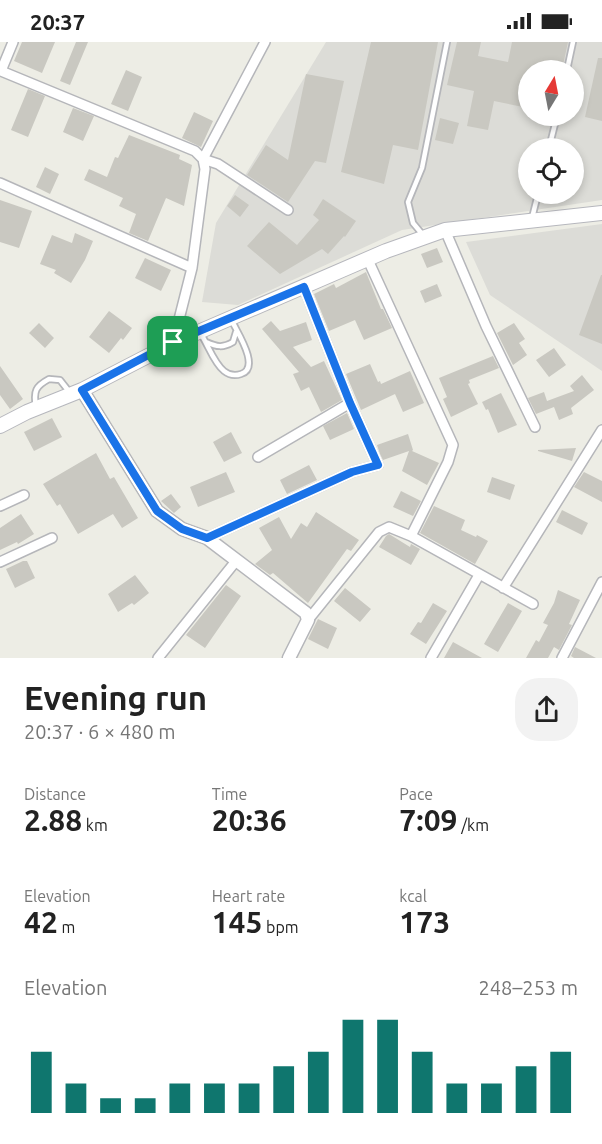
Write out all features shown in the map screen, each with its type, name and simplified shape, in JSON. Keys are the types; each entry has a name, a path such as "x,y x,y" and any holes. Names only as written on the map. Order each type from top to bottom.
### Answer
{"main road":[{"path":"0,426 77,392 173,342 202,337 233,324 304,287 386,251 425,237 445,230 602,213"}],"street":[{"path":"14,42 1,71 195,151 203,159 218,164 288,210"},
{"path":"173,342 192,268 205,169 203,159 265,42"},
{"path":"0,183 192,268"},
{"path":"445,230 486,326 535,427"},
{"path":"368,260 453,445 448,462 411,536"},
{"path":"207,538 352,472 378,465 350,403 304,287"},
{"path":"77,392 157,511 182,529 207,538 306,613 308,620"},
{"path":"258,457 350,403"},
{"path":"503,588 602,430"},
{"path":"0,506 24,495"},
{"path":"289,658 308,620 379,532 389,527 411,536 533,604"},
{"path":"0,562 52,538"},
{"path":"158,658 236,561"},
{"path":"431,658 479,575"},
{"path":"562,658 602,582"}],"lane":[{"path":"425,237 413,223 408,202 422,168 447,42"},
{"path":"569,60 573,42"},
{"path":"531,221 535,204"},
{"path":"202,337 222,370 238,376 245,373 250,366 249,358 233,324"},
{"path":"202,337 219,347 226,346 233,342 236,336 233,324"},
{"path":"32,410 36,389 49,379 60,380 77,392"}],"shaded area":[{"path":"326,42 602,42 602,200 584,203 584,138 518,138 518,204 575,204 402,230 238,305 202,302 216,223"},
{"path":"602,224 602,371 490,295 466,242"}],"building":[{"path":"22,42 55,42 42,73 14,61"},
{"path":"76,42 88,42 70,85 60,81"},
{"path":"371,42 438,42 418,150 393,145 384,184 341,172"},
{"path":"457,42 481,42 478,56 508,62 512,42 568,42 564,60 518,60 518,106 494,101 488,130 467,126 474,91 447,85"},
{"path":"598,58 602,58 602,121 585,117"},
{"path":"126,70 142,77 128,111 111,104"},
{"path":"306,74 344,81 326,163 315,161 288,202 247,175 266,145 288,160"},
{"path":"28,89 45,96 28,137 11,130"},
{"path":"73,108 94,116 83,141 63,132"},
{"path":"194,112 213,121 201,147 182,138"},
{"path":"440,118 459,123 453,144 435,140"},
{"path":"129,135 180,155 179,159 192,165 184,206 166,198 148,241 129,233 136,214 119,206 123,198 84,180 89,169 107,177 115,157 118,158"},
{"path":"45,167 59,174 50,194 36,187"},
{"path":"235,195 249,205 240,217 227,206"},
{"path":"323,199 356,221 345,237 328,254 322,249 280,274 247,246 269,222 297,245 319,220 313,215"},
{"path":"0,200 32,211 19,248 0,242"},
{"path":"75,233 93,241 71,283 54,273 56,270 40,264 52,235 72,243"},
{"path":"437,248 443,262 427,268 421,254"},
{"path":"145,258 171,270 161,291 135,278"},
{"path":"366,272 381,309 392,328 364,340 355,320 329,331 314,294 334,284 336,288"},
{"path":"602,275 602,344 579,335"},
{"path":"437,284 442,296 425,303 420,291"},
{"path":"109,311 132,328 109,353 89,337"},
{"path":"271,321 280,331 306,322 312,340 293,347 311,367 324,361 342,400 321,412 309,387 301,391 293,374 299,372 262,329"},
{"path":"39,323 54,338 45,348 29,333"},
{"path":"514,323 525,339 519,343 527,355 513,365 497,333"},
{"path":"554,348 566,365 549,377 536,360"},
{"path":"493,356 499,368 469,380 468,384 478,404 451,417 443,399 447,397 439,378"},
{"path":"370,364 381,384 410,371 424,403 403,412 395,394 361,410 346,374"},
{"path":"0,366 23,399 10,409 0,395"},
{"path":"582,375 594,390 571,408 573,414 559,420 554,407 536,414 528,398 544,392 547,401 574,391 570,386"},
{"path":"501,393 517,425 498,433 488,409 486,410 482,402"},
{"path":"347,413 354,429 330,440 323,426"},
{"path":"52,418 62,437 34,451 24,432"},
{"path":"231,432 242,453 224,462 213,442"},
{"path":"408,434 412,451 439,463 427,485 402,471 409,451 383,460 380,454 377,445"},
{"path":"576,448 572,461 538,451 538,450"},
{"path":"96,453 110,479 114,477 138,518 122,528 113,514 78,534 60,504 57,506 43,484"},
{"path":"309,465 317,480 287,494 280,480"},
{"path":"226,472 235,492 198,507 190,487"},
{"path":"584,472 602,481 602,502 574,487"},
{"path":"492,477 515,485 510,500 487,492"},
{"path":"401,491 421,501 413,516 393,507"},
{"path":"171,494 181,507 174,513 161,501"},
{"path":"434,506 465,520 461,530 488,541 475,564 420,533"},
{"path":"562,510 588,523 582,535 556,522"},
{"path":"316,512 359,540 351,551 347,549 308,603 273,573 270,575 255,564 272,550 259,528 279,517 291,539 301,523 307,527"},
{"path":"21,514 34,534 18,544 17,542 0,550 0,528"},
{"path":"389,534 410,547 411,544 420,549 411,565 379,547"},
{"path":"27,561 35,578 15,588 6,569"},
{"path":"135,575 149,593 134,605 132,603 118,612 108,594"},
{"path":"226,585 241,596 205,648 186,635"},
{"path":"345,588 371,609 360,622 334,601"},
{"path":"558,590 580,600 569,624 572,625 559,650 554,647 548,658 526,658 536,640 539,642 548,625 543,623"},
{"path":"433,603 447,611 426,644 410,634 418,622 421,623"},
{"path":"508,603 522,611 498,652 484,644"},
{"path":"318,619 337,628 328,649 308,639"},
{"path":"453,642 482,658 444,658"},
{"path":"575,647 596,658 574,658 571,656"}],"route":[{"path":"304,287 350,403 378,465 352,472 207,538 170,522 157,511 82,390 173,342 304,287"}]}
